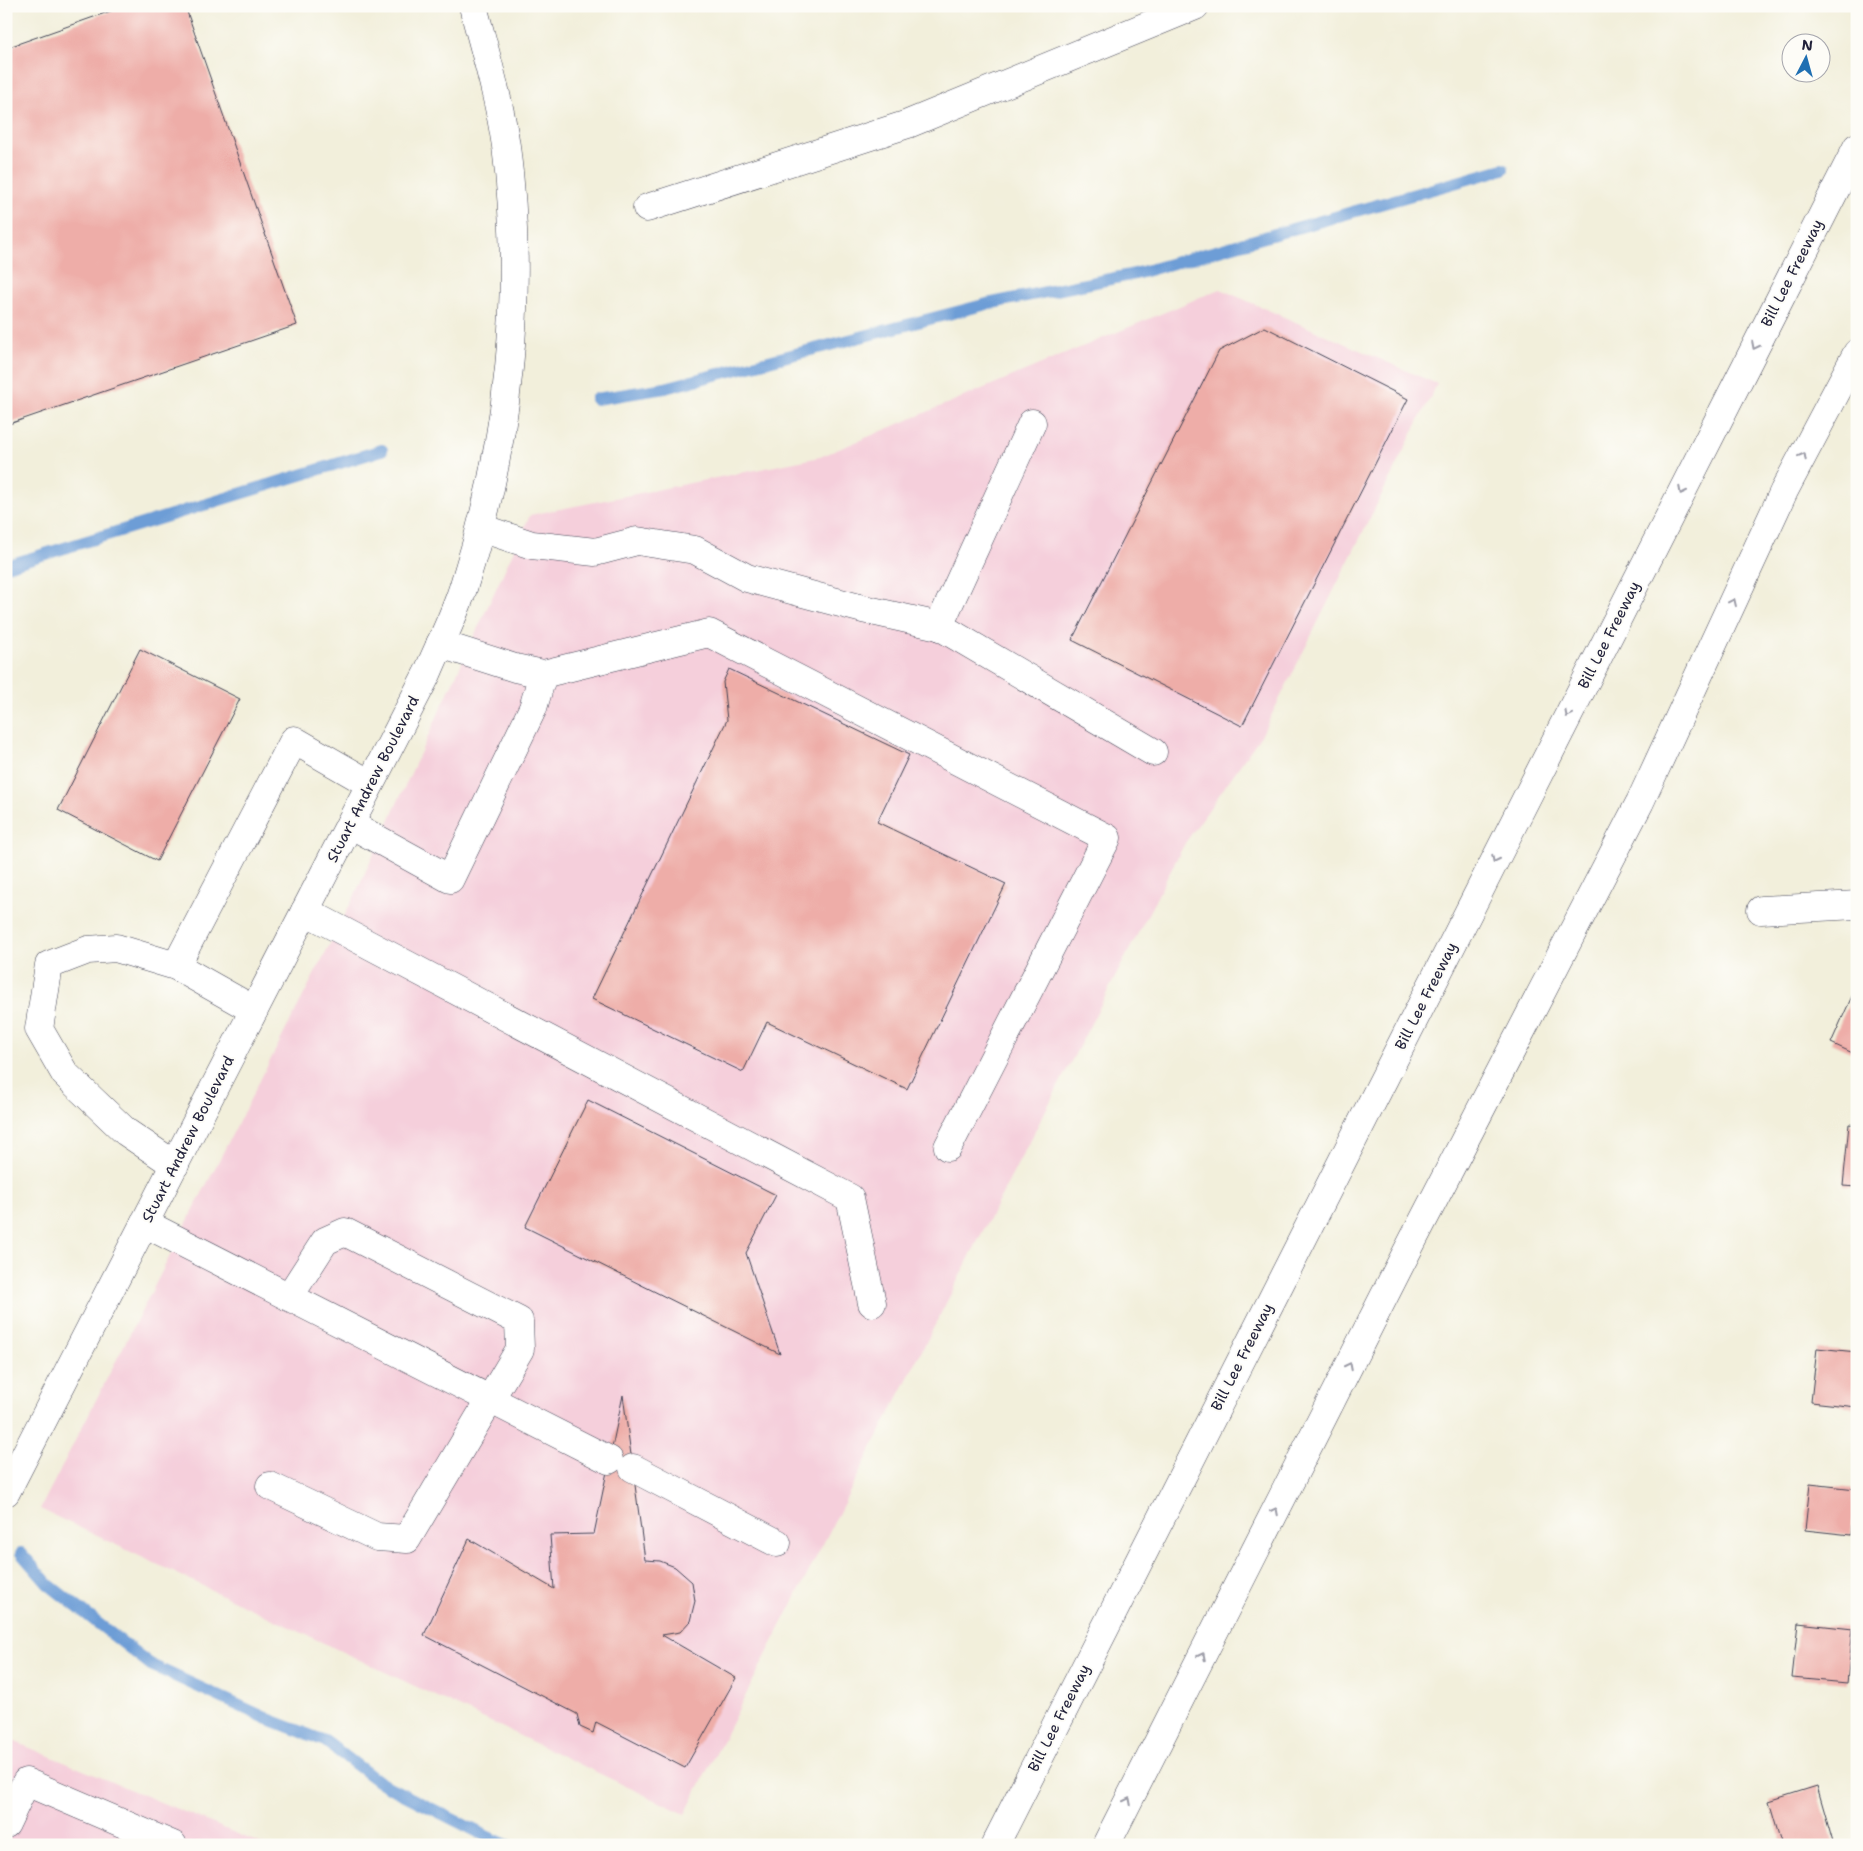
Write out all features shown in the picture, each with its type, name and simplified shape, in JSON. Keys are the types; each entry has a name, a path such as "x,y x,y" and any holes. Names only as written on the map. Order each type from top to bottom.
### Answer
{"main road":[{"name":"Stuart Andrew Boulevard","path":"6,1492 428,672 464,588 481,528 502,425 513,326 514,246 504,138 497,97 473,6"},
{"path":"647,208 908,124 1195,6"},
{"path":"1827,205 1857,131"},
{"name":"Bill Lee Freeway","path":"995,1845 1857,147"},
{"path":"1106,1845 1399,1267 1640,802 1784,491 1857,353"},
{"path":"939,626 1032,423"},
{"path":"481,528 532,545 595,552 637,541 695,550 747,578 863,609 939,626 1153,752"},
{"path":"440,644 515,668 543,674 709,633 1107,838 948,1147"},
{"path":"350,824 450,879 533,708 543,674"},
{"path":"176,966 294,740 370,784"},
{"path":"1761,910 1857,905"},
{"path":"305,911 850,1198 872,1303"},
{"path":"175,1164 126,1132 65,1074 39,1030 49,965 88,950 116,948 176,966 254,1010"},
{"path":"144,1223 777,1543"},
{"path":"270,1486 377,1537 406,1539 520,1349 519,1321 345,1232 325,1241 289,1297"},
{"path":"6,1824 26,1782 173,1845"}],"shaded area":[{"path":"1220,289 1437,384 1262,734 1185,843 986,1225 685,1814 40,1509 352,901 530,515 820,457"},
{"path":"6,1738 264,1845 6,1845"}],"building":[{"path":"125,6 185,6 297,325 9,424 6,416 6,48"},
{"path":"1265,327 1408,399 1242,726 1072,640 1219,351"},
{"path":"140,649 240,699 157,861 58,810"},
{"path":"729,669 909,755 877,822 1006,884 907,1089 767,1022 743,1072 592,999 727,720 723,682"},
{"path":"1857,985 1857,1055 1831,1043"},
{"path":"588,1100 776,1195 746,1253 780,1354 525,1227"},
{"path":"1849,1124 1857,1125 1857,1187 1843,1186"},
{"path":"1817,1348 1857,1352 1857,1407 1811,1402"},
{"path":"623,1395 645,1560 660,1561 675,1567 692,1582 695,1601 690,1621 680,1632 662,1635 736,1678 685,1768 596,1722 593,1733 580,1727 577,1714 424,1635 469,1539 554,1589 550,1535 594,1534"},
{"path":"1810,1484 1856,1489 1851,1535 1805,1530"},
{"path":"1798,1623 1853,1629 1847,1683 1792,1678"},
{"path":"1817,1786 1834,1845 1782,1845 1769,1801"}],"waterway":[{"path":"596,399 665,388 987,304 1135,274 1503,169"},
{"path":"6,566 382,450"},
{"path":"21,1553 48,1584 151,1665 268,1719 325,1741 379,1782 507,1845"}]}
